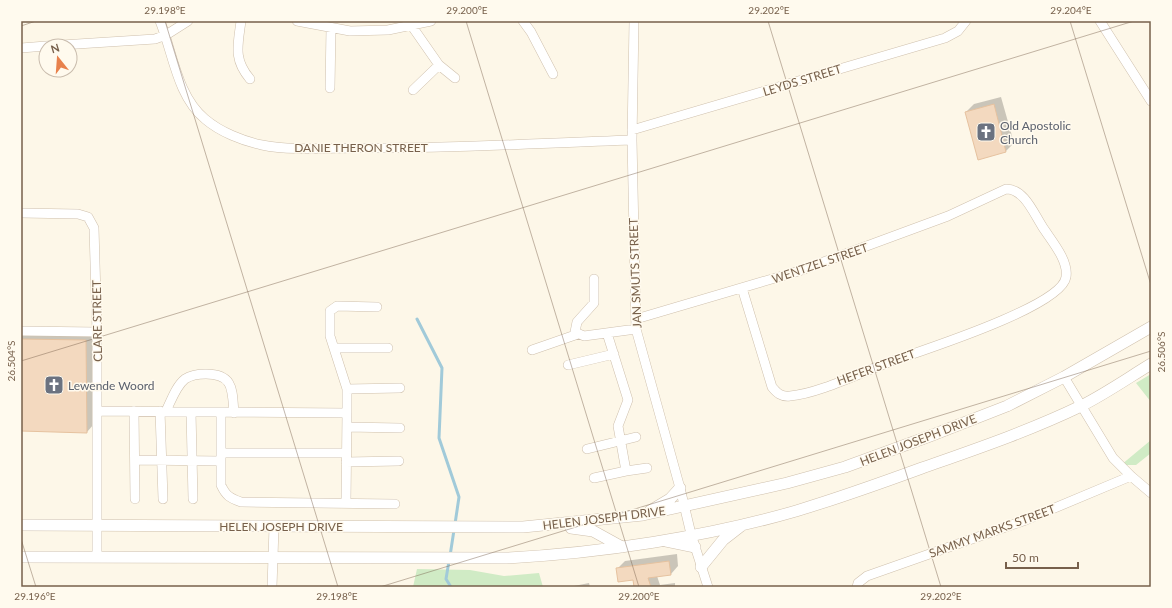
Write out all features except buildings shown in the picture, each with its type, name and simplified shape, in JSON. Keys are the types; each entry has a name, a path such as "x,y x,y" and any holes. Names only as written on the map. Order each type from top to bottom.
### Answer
{"street":[{"name":"DANIE THERON STREET","path":"160,21 166,35 176,72 193,107 204,119 219,129 261,145 280,148 394,148 632,135"},
{"path":"78,44 155,39 166,35 188,21"},
{"path":"240,21 237,50 239,62 242,70 250,79"},
{"path":"297,21 350,32 388,30 409,24 431,21"},
{"path":"523,21 531,32 553,74"},
{"name":"JAN SMUTS STREET","path":"634,21 632,135 636,324 691,534 708,587"},
{"name":"LEYDS STREET","path":"632,135 945,38 958,31 966,21"},
{"path":"1100,21 1151,100"},
{"path":"409,24 439,65 455,78"},
{"path":"330,88 331,28"},
{"path":"21,48 38,47"},
{"path":"413,90 439,65"},
{"name":"WENTZEL STREET","path":"532,350 578,334 584,336 607,333 742,288 799,271 948,216 999,191 1012,189 1019,192 1028,204 1063,260 1067,275"},
{"name":"CLARE STREET","path":"21,213 78,214 88,217 94,228 98,411 97,557"},
{"name":"HEFER STREET","path":"742,288 772,387 779,395 789,396 827,385 1000,322 1030,308 1059,288 1065,282 1067,275"},
{"path":"578,334 575,328 577,322 594,302 594,279"},
{"path":"346,503 347,389 334,348 329,326 329,316 333,307 345,305 377,307"},
{"name":"HELEN JOSEPH DRIVE","path":"21,525 274,527 416,525 523,527 643,516 845,467 1007,406 1064,378 1151,327"},
{"path":"21,331 97,332"},
{"path":"607,333 628,400 618,426 619,440 626,471"},
{"path":"334,348 388,348"},
{"path":"568,365 614,354"},
{"path":"21,556 508,558 545,556 622,547 743,524 796,511 881,483 1024,432 1082,405 1151,364"},
{"path":"163,499 161,461 163,411 179,386 186,379 204,374 220,375 226,379 232,391 234,412"},
{"path":"1064,378 1114,458 1131,476 1151,493"},
{"path":"347,389 400,388"},
{"path":"98,411 347,413"},
{"path":"134,411 135,499"},
{"path":"191,412 193,498"},
{"path":"222,412 221,485 226,495 241,502 395,504"},
{"path":"347,427 400,428"},
{"path":"587,450 636,436"},
{"path":"135,460 191,461 221,457 346,458 399,461"},
{"path":"594,478 647,468"},
{"name":"SAMMY MARKS STREET","path":"856,587 858,583 867,576 1026,520 1131,476"},
{"path":"643,516 670,499 680,488"},
{"path":"701,567 723,540 743,524"},
{"path":"557,525 593,531 622,547"},
{"path":"272,587 274,527"},
{"path":"662,540 695,547"}],"green space":[{"path":"1151,374 1151,402 1136,383"},
{"path":"1151,440 1151,453 1136,465 1121,465"},
{"path":"417,569 470,570 504,576 539,573 543,587 413,587"}],"waterway":[{"path":"417,319 442,368 439,438 459,497 455,524"},
{"path":"450,556 454,530"},
{"path":"449,561 446,579 451,587"}],"place":[{"name":"Old Apostolic Church","path":"986,132"},
{"name":"Lewende Woord","path":"54,385"}]}
